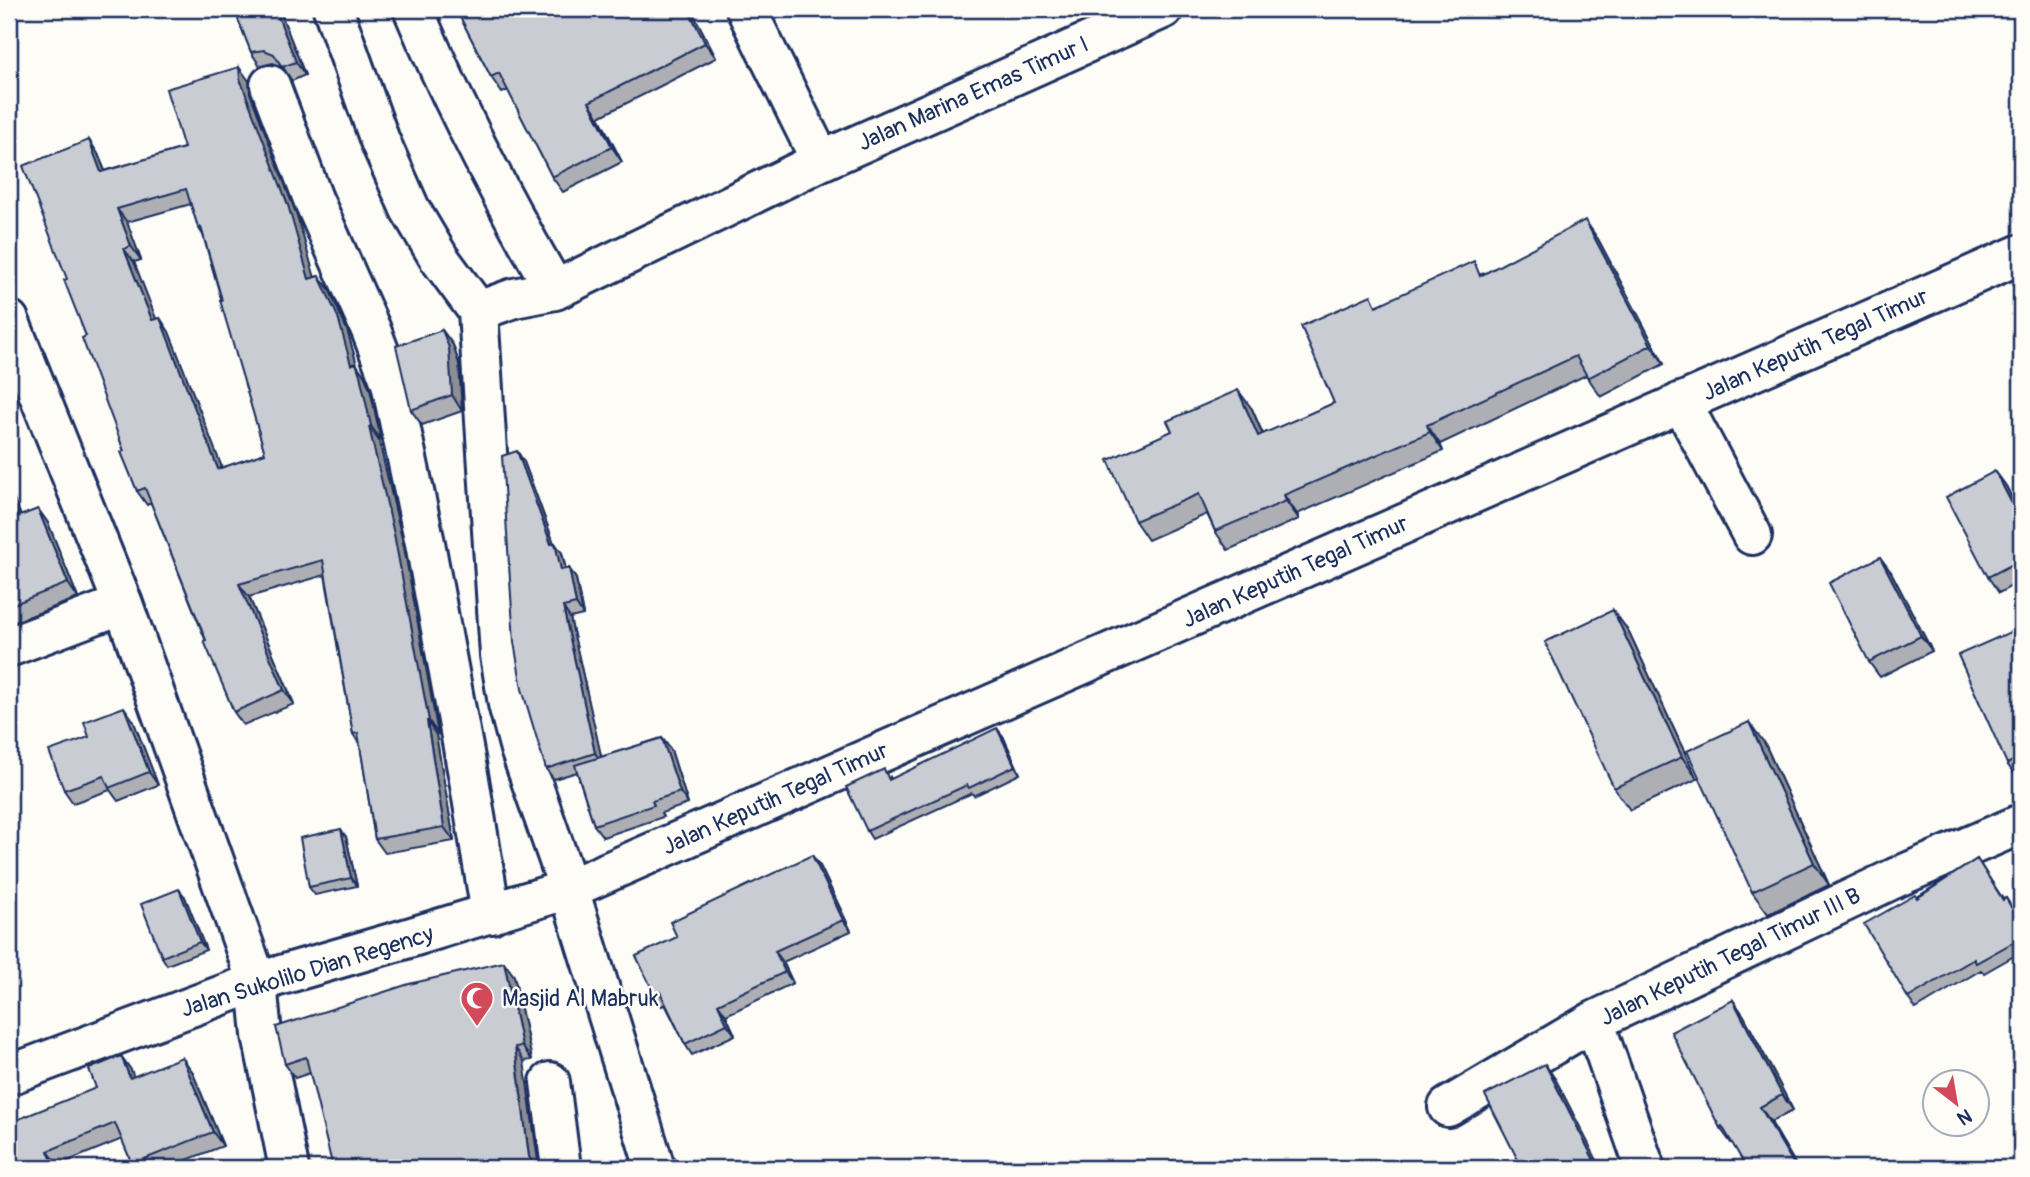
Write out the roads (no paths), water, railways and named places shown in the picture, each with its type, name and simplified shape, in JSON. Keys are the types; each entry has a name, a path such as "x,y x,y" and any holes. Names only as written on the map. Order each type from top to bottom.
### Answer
{"street":[{"path":"333,9 380,141 410,209 439,258 478,311 500,655 508,704 520,749 569,888 654,1168"},
{"path":"412,9 444,84 510,213 555,290"},
{"path":"746,9 821,161"},
{"name":"Jalan Marina Emas Timur I","path":"478,311 514,298 555,290 821,161 1163,9"},
{"path":"270,85 313,199 371,330 391,383 425,543 491,914"},
{"name":"Jalan Keputih Tegal Timur","path":"569,888 2021,254"},
{"path":"9,320 123,604 257,982 262,1035 289,1168"},
{"path":"1681,402 1752,535"},
{"path":"9,647 123,604"},
{"name":"Jalan Keputih Tegal Timur III B","path":"1448,1107 1594,1021 1895,878 2021,824"},
{"name":"Jalan Sukolilo Dian Regency","path":"9,1075 257,982 491,914 569,888"},
{"path":"1594,1021 1645,1168"},
{"path":"550,1082 561,1168"}],"place":[{"name":"Masjid Al Mabruk","path":"477,1028"}]}
